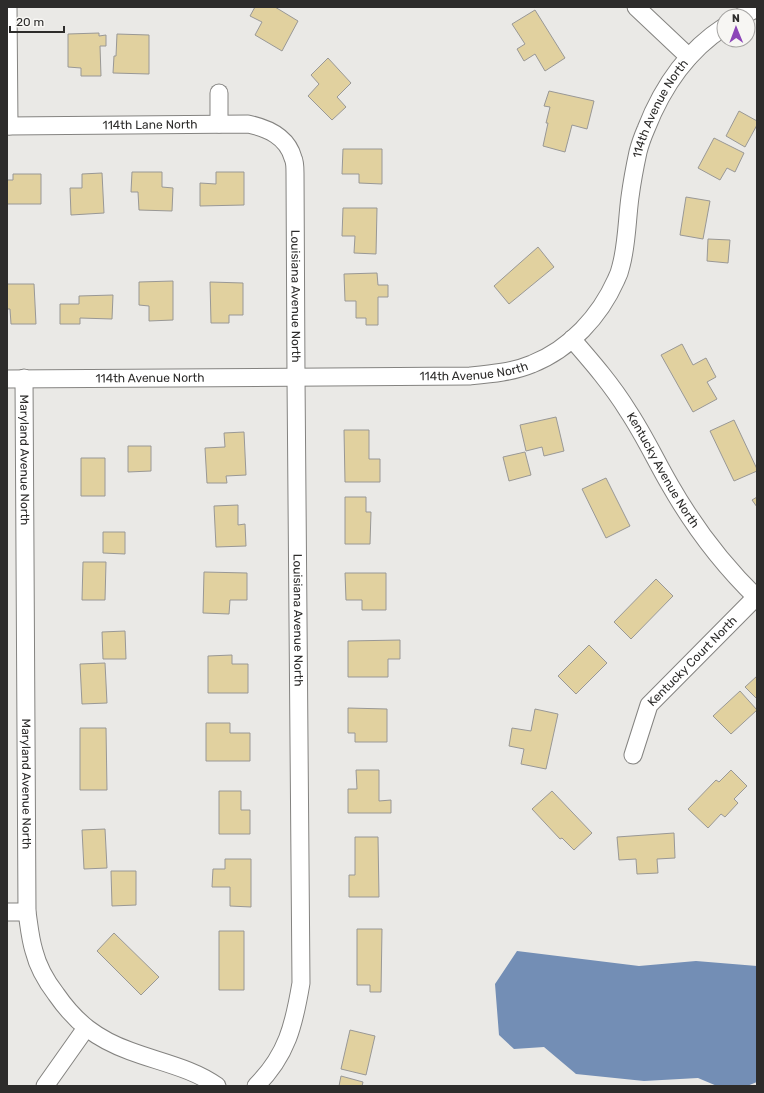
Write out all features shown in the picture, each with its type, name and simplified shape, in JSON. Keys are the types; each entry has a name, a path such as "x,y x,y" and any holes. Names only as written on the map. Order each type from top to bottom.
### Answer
{"street":[{"path":"8,7 8,126"},
{"path":"636,7 689,57"},
{"name":"114th Avenue North","path":"15,378 470,376 504,372 532,364 554,353 572,339 593,319 610,294 621,267 630,196 638,151 654,109 672,77 689,57 710,36 716,32"},
{"path":"219,93 219,124"},
{"name":"114th Lane North","path":"8,126 248,124 262,126 274,132 286,144"},
{"name":"Louisiana Avenue North","path":"256,1086 283,1052 295,1018 301,983 296,377 296,173 294,157 286,144"},
{"name":"Kentucky Avenue North","path":"572,339 604,376 629,411 670,485 697,529 728,568 756,598"},
{"name":"Maryland Avenue North","path":"15,378 27,912 34,952 46,980 64,1006 86,1028 103,1039 129,1051 177,1066 210,1081 217,1086"},
{"name":"Kentucky Court North","path":"633,755 649,705 756,598"},
{"path":"7,912 27,912"},
{"path":"45,1086 86,1028"}],"water":[{"path":"517,951 639,966 696,961 757,966 757,1082 747,1086 717,1086 698,1078 644,1081 576,1074 544,1047 514,1049 499,1035 495,984"}],"building":[{"path":"255,7 275,7 298,21 282,51 255,35 262,22 250,16"},
{"path":"535,10 565,58 545,71 535,54 524,61 517,49 525,44 512,24"},
{"path":"99,33 99,36 106,35 106,46 100,46 101,76 81,76 81,68 68,67 68,34"},
{"path":"117,34 149,35 149,74 113,73 114,56 116,56"},
{"path":"328,58 351,83 337,97 346,107 332,120 308,96 319,84 311,75"},
{"path":"549,91 594,101 587,129 572,125 565,152 543,146 550,107 544,106"},
{"path":"739,111 757,121 757,125 745,147 726,136"},
{"path":"714,138 744,153 735,172 727,168 720,180 698,168"},
{"path":"343,149 382,149 382,184 359,183 359,174 342,174"},
{"path":"132,172 162,172 162,187 173,188 172,211 139,210 138,192 131,192"},
{"path":"216,172 244,172 244,205 200,206 200,183 216,184"},
{"path":"102,173 104,213 71,215 70,188 82,188 82,174"},
{"path":"13,174 41,174 41,204 7,204 7,180 13,180"},
{"path":"686,197 710,201 703,239 680,235"},
{"path":"343,208 377,208 376,254 354,253 355,236 342,236"},
{"path":"708,239 730,240 728,263 707,261"},
{"path":"538,247 554,267 509,304 494,286"},
{"path":"377,273 378,285 388,285 388,297 378,297 378,325 366,325 366,318 356,318 356,301 345,301 344,274"},
{"path":"173,281 173,320 149,321 149,306 139,305 139,282"},
{"path":"210,282 243,283 243,315 229,315 229,323 211,323"},
{"path":"7,284 34,284 36,324 11,324 10,309 7,309"},
{"path":"113,295 112,319 80,318 80,324 60,324 60,304 79,304 79,296"},
{"path":"682,344 693,365 706,358 716,377 707,382 717,399 693,412 661,355"},
{"path":"556,417 564,451 544,456 542,447 526,451 520,425"},
{"path":"734,420 757,471 734,481 710,431"},
{"path":"344,430 369,430 369,459 380,459 380,482 345,482"},
{"path":"244,432 246,475 226,476 227,483 207,483 205,448 225,447 224,433"},
{"path":"128,446 151,446 151,471 128,472"},
{"path":"525,452 531,475 509,481 503,457"},
{"path":"81,458 105,458 105,496 81,496"},
{"path":"606,478 630,526 606,538 582,489"},
{"path":"345,497 366,497 366,512 371,512 370,544 345,544"},
{"path":"757,497 757,507 752,500"},
{"path":"238,505 238,525 245,524 246,546 216,547 214,506"},
{"path":"103,532 125,532 125,554 103,553"},
{"path":"83,562 106,562 105,600 82,600"},
{"path":"204,572 247,573 247,600 230,600 229,614 203,613"},
{"path":"345,573 386,573 386,610 362,610 362,600 346,600"},
{"path":"656,579 673,596 631,639 614,622"},
{"path":"125,631 126,659 103,659 102,632"},
{"path":"400,640 400,659 388,659 388,677 348,677 348,641"},
{"path":"589,645 607,663 576,694 558,676"},
{"path":"232,655 232,664 248,664 248,693 208,693 208,656"},
{"path":"105,663 107,703 82,704 80,664"},
{"path":"757,676 757,699 745,687"},
{"path":"740,691 757,710 731,734 713,716"},
{"path":"348,708 387,709 387,742 355,742 355,733 348,733"},
{"path":"535,709 558,714 546,769 521,764 524,749 509,746 512,728 531,731"},
{"path":"206,723 230,723 230,733 250,733 250,761 206,761"},
{"path":"80,728 106,728 107,790 80,790"},
{"path":"356,770 379,770 379,801 391,800 391,813 348,813 348,789 357,789"},
{"path":"731,770 747,786 734,799 738,803 725,817 721,814 708,828 688,809 716,780 719,782"},
{"path":"219,791 241,791 241,810 250,810 250,834 219,834"},
{"path":"552,791 592,833 574,850 562,838 560,839 532,809"},
{"path":"105,829 107,868 84,869 82,830"},
{"path":"674,833 675,858 657,859 658,873 637,874 636,859 619,860 617,837"},
{"path":"355,837 378,837 379,897 349,897 349,875 355,875"},
{"path":"225,859 251,859 251,907 230,906 230,887 212,887 213,869 225,869"},
{"path":"111,871 136,871 136,905 112,906"},
{"path":"357,929 382,929 381,992 370,992 370,985 357,985"},
{"path":"219,931 244,931 244,990 219,990"},
{"path":"114,933 159,977 141,995 97,951"},
{"path":"350,1030 375,1036 366,1075 341,1069"},
{"path":"341,1076 363,1082 362,1086 339,1086"}]}
